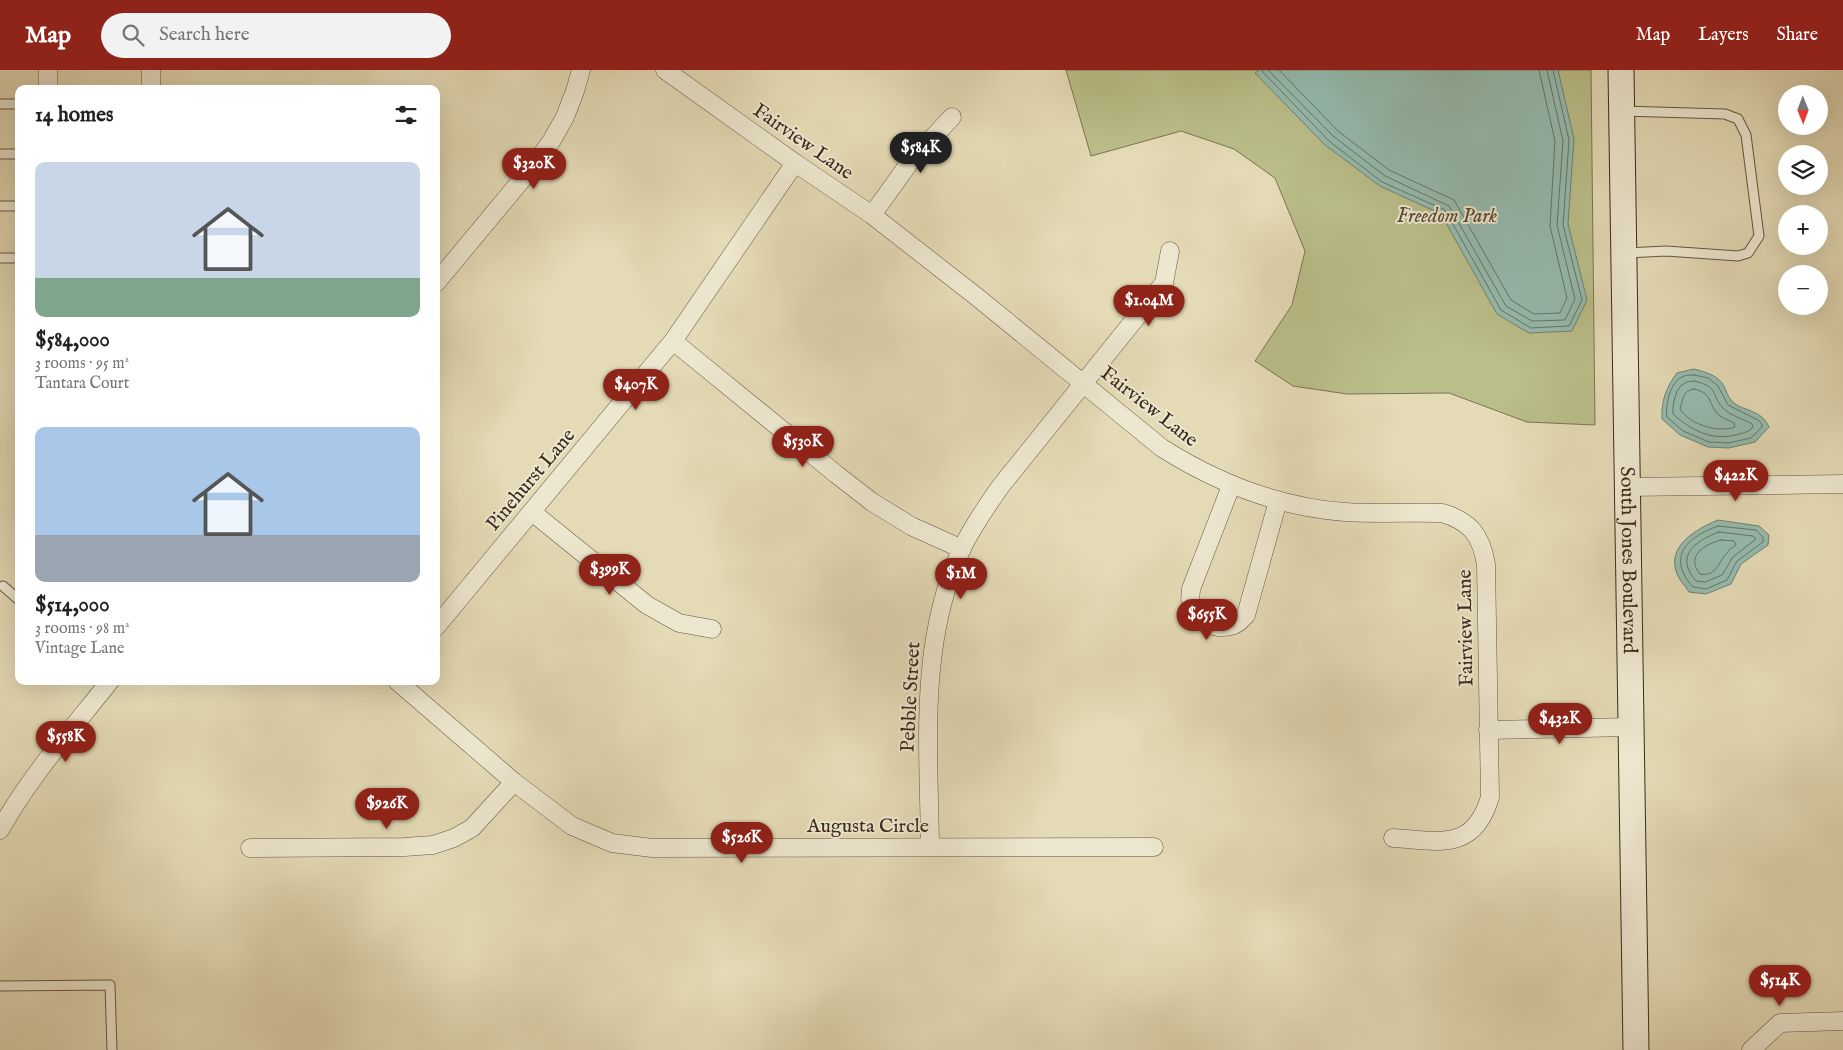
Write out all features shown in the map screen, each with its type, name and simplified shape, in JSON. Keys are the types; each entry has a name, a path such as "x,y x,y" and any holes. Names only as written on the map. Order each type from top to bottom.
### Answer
{"street":[{"path":"48,70 48,85"},
{"path":"151,70 151,85"},
{"path":"440,278 534,165 552,140 565,117 581,70"},
{"name":"Fairview Lane","path":"665,70 795,163 872,215 977,297 1162,448 1185,462 1231,486 1313,508 1346,512 1442,512 1456,517 1469,526 1478,537 1484,550 1486,564 1490,797 1486,813 1478,825 1468,834 1442,842 1393,838"},
{"name":"South Jones Boulevard","path":"1621,70 1636,1050"},
{"path":"872,215 910,162 952,117"},
{"name":"Pinehurst Lane","path":"440,622 673,341 795,163"},
{"name":"Pebble Street","path":"930,847 929,682 932,654 939,616 948,585 962,549 978,518 1000,487 1164,282 1170,251"},
{"path":"673,341 872,502 911,526 962,549"},
{"path":"1628,487 1843,484"},
{"path":"1231,486 1191,589 1190,604 1196,616 1206,624 1221,627 1236,625 1246,615 1278,500"},
{"path":"532,512 647,605 679,623 712,629"},
{"path":"2,823 29,782 107,685"},
{"name":"Augusta Circle","path":"402,685 514,782 572,826 592,836 619,845 652,848 1154,847"},
{"path":"1488,730 1631,727"},
{"path":"250,848 404,847 433,844 454,838 472,828 514,782"},
{"path":"1751,1050 1780,1023 1843,1021"}],"lane":[{"path":"0,104 15,104"},
{"path":"1621,111 1725,114 1738,119 1746,135 1758,236 1748,253 1738,256 1666,251 1623,253"},
{"path":"0,154 15,154"},
{"path":"0,206 15,206"},
{"path":"0,258 15,258"},
{"path":"3,586 15,596"},
{"path":"0,986 110,985 112,1050"}],"green space":[{"name":"Freedom Park","path":"1066,70 1591,70 1595,425 1527,422 1449,393 1347,394 1293,386 1255,361 1292,305 1305,251 1275,178 1234,149 1181,131 1091,156"}],"water":[{"path":"1259,70 1558,70 1574,139 1568,224 1587,300 1572,331 1529,333 1497,314 1441,214 1380,186 1325,145 1255,73"},
{"path":"1694,369 1711,374 1721,382 1730,399 1735,404 1761,416 1769,427 1755,442 1729,448 1708,447 1680,435 1662,419 1663,401 1673,378 1677,373"},
{"path":"1718,520 1759,526 1769,535 1768,545 1741,564 1731,584 1706,594 1689,592 1678,576 1675,556 1684,540 1700,528"}]}
